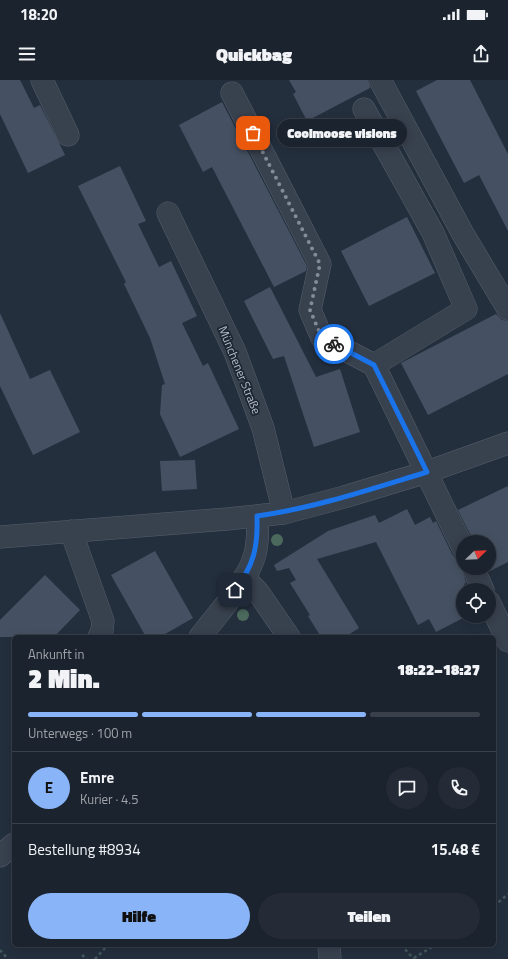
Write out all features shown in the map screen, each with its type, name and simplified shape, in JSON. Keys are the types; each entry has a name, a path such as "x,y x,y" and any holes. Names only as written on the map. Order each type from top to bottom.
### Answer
{"street":[{"path":"42,80 68,135"},
{"path":"380,80 463,234 508,309"},
{"path":"232,93 320,264 310,310 322,338 374,365 457,535"},
{"path":"364,109 433,233 466,309 374,365"},
{"name":"Münchener Straße","path":"168,213 235,352 263,428 284,512"},
{"path":"0,537 257,516 284,512 344,497 427,472 508,443"},
{"path":"201,635 244,578 255,554 258,536 257,516"},
{"path":"71,531 103,621 100,635"},
{"path":"244,578 258,592 288,635"},
{"path":"496,616 508,641"},
{"path":"0,856 12,846"},
{"path":"329,947 330,959"}],"path":[{"path":"496,904 508,894"},
{"path":"95,959 106,947"},
{"path":"403,947 414,959 432,947"},
{"path":"0,950 8,959"},
{"path":"82,955 87,959"}],"building":[{"path":"0,80 20,80 34,108 40,105 65,155 28,173 0,114"},
{"path":"289,80 368,80 370,88 307,121 293,94 296,92"},
{"path":"437,80 470,80 508,154 508,231 479,175 464,183 416,91"},
{"path":"222,102 307,266 306,271 274,287 212,167 203,172 179,125"},
{"path":"120,166 146,221 138,224 159,267 171,261 197,316 182,323 203,366 208,363 239,429 180,457 160,414 162,385 165,384 150,338 124,284 126,282 78,186"},
{"path":"407,217 435,273 369,306 341,251"},
{"path":"270,287 316,377 340,369 360,432 314,447 284,356 273,359 244,301"},
{"path":"0,313 30,379 50,370 80,432 33,455 0,386"},
{"path":"496,314 502,320 508,321 508,374 428,415 401,363"},
{"path":"195,460 197,489 162,491 160,461"},
{"path":"508,486 508,562 496,568 496,535 470,535 458,510"},
{"path":"407,509 415,525 430,517 433,523 436,521 452,554 456,559 456,575 464,575 466,583 456,583 456,622 436,632 429,619 418,625 376,542 317,559 359,628 348,635 320,635 308,616 310,615 290,583 296,580 289,568 277,571 274,565 328,531 375,515 379,523"},
{"path":"155,551 193,618 163,635 145,635 111,575"},
{"path":"45,575 80,610 56,635 12,635 12,637 0,637 0,620"}],"way so far":[{"path":"253,133 320,264 310,310 322,338 334,344"}],"place":[{"name":"Coolmoose visions","path":"253,133"}],"route":[{"path":"235,590 244,578 255,554 258,536 257,516 284,512 344,497 427,472 374,365 334,344"}]}
